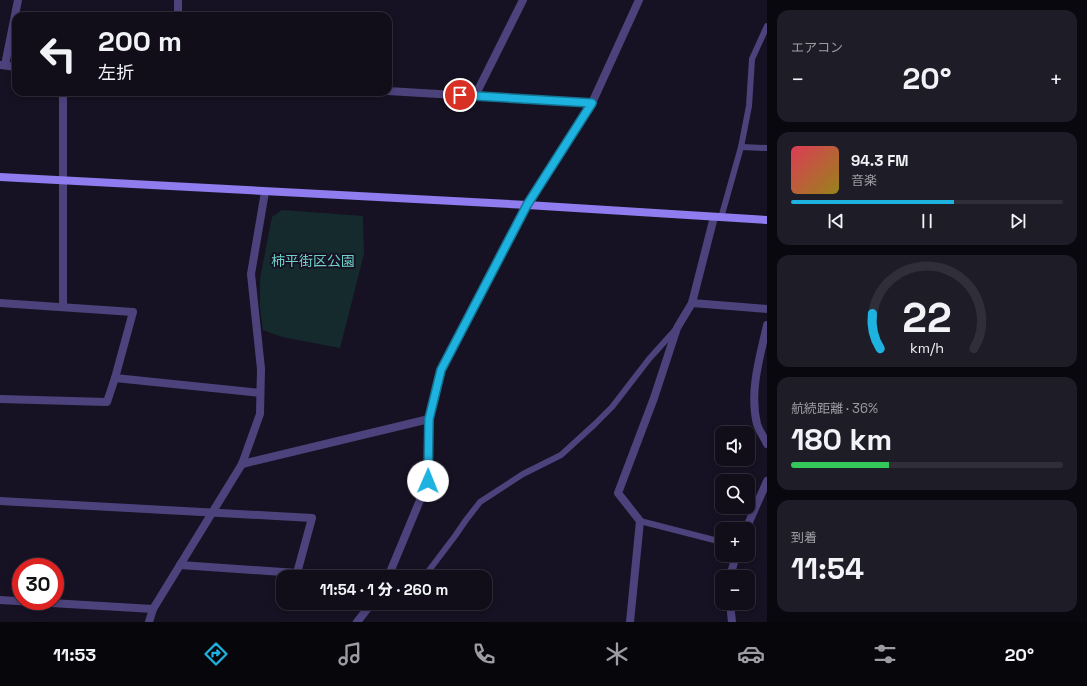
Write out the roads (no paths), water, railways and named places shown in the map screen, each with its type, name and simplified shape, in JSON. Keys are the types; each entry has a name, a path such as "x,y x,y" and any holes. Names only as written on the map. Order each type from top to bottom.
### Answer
{"street":[{"path":"15,12 18,0"},
{"path":"178,0 178,12"},
{"path":"475,96 524,0"},
{"path":"391,570 428,481 429,419 441,370 527,205 592,103 639,0"},
{"path":"12,24 2,65 12,66"},
{"path":"392,91 592,103"},
{"path":"63,96 63,307"},
{"path":"0,177 527,205 767,220"},
{"path":"149,622 153,610 242,464 260,414 261,369 251,274 265,192"},
{"path":"630,622 640,521 618,494 654,398 677,328 692,303 718,218"},
{"path":"0,303 133,312 116,378 107,402 0,399"},
{"path":"692,303 767,309"},
{"path":"767,325 755,377 753,399 758,425 767,444"},
{"path":"116,378 260,393"},
{"path":"242,464 429,419"},
{"path":"749,522 767,481"},
{"path":"0,501 212,511 312,518 297,572 180,565"},
{"path":"0,600 153,610"},
{"path":"357,622 366,610"},
{"path":"731,610 732,622"}],"lane":[{"path":"718,218 741,147 749,106 752,58 767,26"},
{"path":"741,147 767,148"},
{"path":"429,570 480,502 523,474 561,455 612,407 649,359 677,328"},
{"path":"640,521 715,540"}],"park label":[{"name":"柿平街区公園","path":"313,261"}]}
